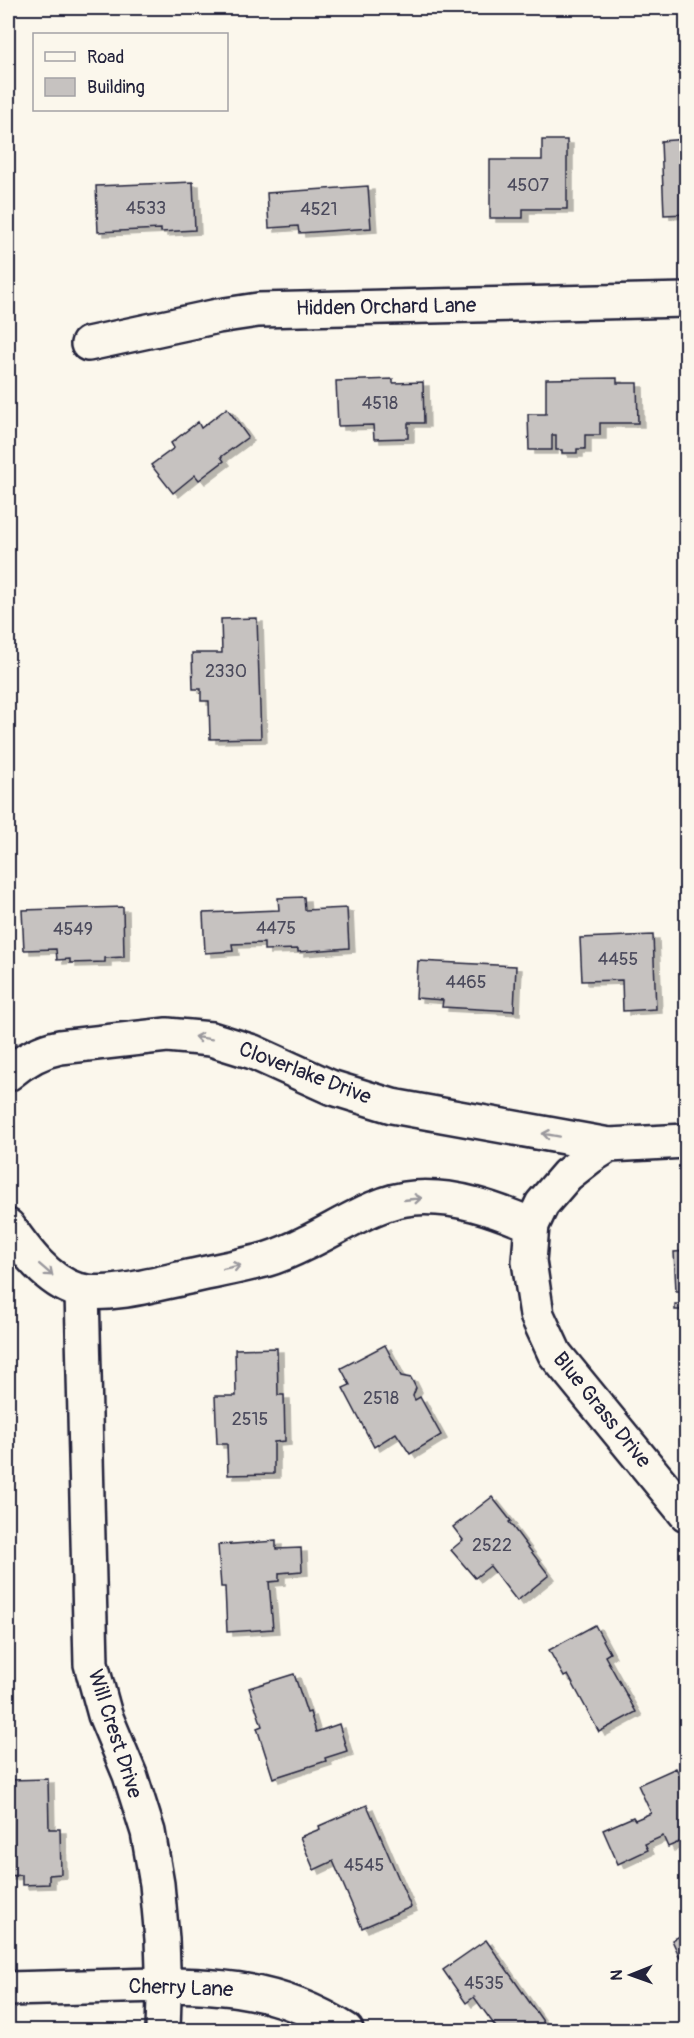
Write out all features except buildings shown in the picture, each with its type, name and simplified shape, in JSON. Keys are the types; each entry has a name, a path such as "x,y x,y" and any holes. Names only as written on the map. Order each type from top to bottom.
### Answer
{"street":[{"name":"Hidden Orchard Lane","path":"88,344 258,310 687,300"},
{"name":"Cloverlake Drive","path":"8,1074 29,1058 53,1048 148,1037 192,1036 231,1044 315,1081 392,1106 609,1145 687,1141"},
{"path":"8,1226 38,1263 59,1281 91,1293 134,1288 266,1260 305,1244 386,1204 413,1198 455,1198 500,1211 532,1225 551,1191 567,1175 609,1145"},
{"name":"Blue Grass Drive","path":"532,1225 529,1261 532,1294 537,1315 555,1354 687,1514"},
{"name":"Will Crest Drive","path":"82,1291 91,1664 105,1715 130,1775 148,1832 157,1884 164,1984 163,2031"},
{"name":"Cherry Lane","path":"8,1989 164,1984 225,1987 274,1997 312,2011 346,2031"}]}
